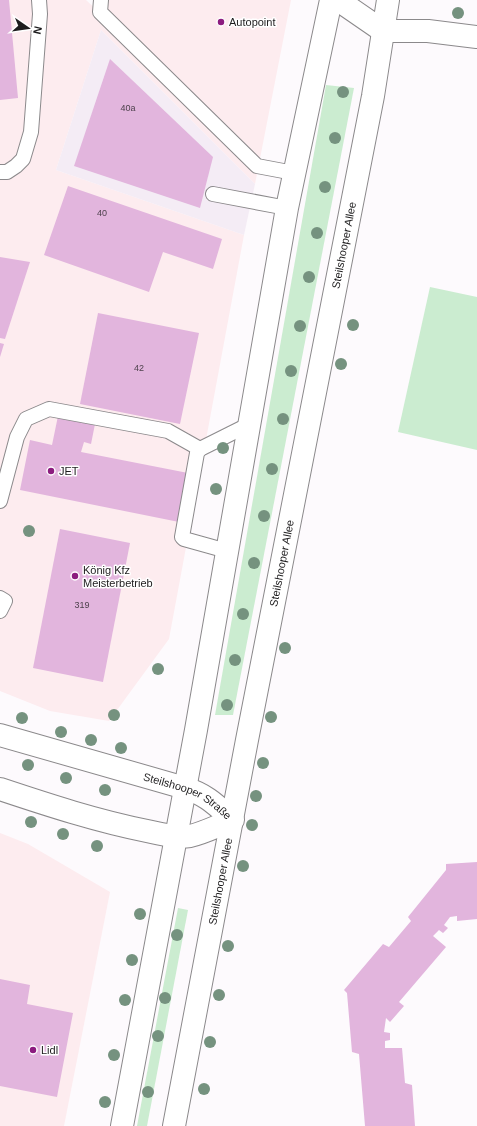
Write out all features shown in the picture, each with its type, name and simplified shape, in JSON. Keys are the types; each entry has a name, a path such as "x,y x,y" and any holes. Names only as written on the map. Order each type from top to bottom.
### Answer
{"main road":[{"path":"122,1126 185,788 287,208 331,0"},
{"path":"338,0 383,31 428,30 477,37"},
{"name":"Steilshooper Allee","path":"174,1126 373,96 388,0"},
{"name":"Steilshooper Straße","path":"0,735 197,792 213,802 232,820 190,836 176,837 56,808 0,789"}],"lane":[{"path":"0,172 6,172 16,166 23,159 31,132 40,14 38,0"},
{"path":"101,0 100,12 257,166 294,173"},
{"path":"213,194 287,208"},
{"path":"0,501 17,436 26,419 48,409 168,432 200,449"},
{"path":"227,551 184,539 182,537 197,453 200,449 250,424"},
{"path":"0,598 5,601 0,611"}],"shaded area":[{"path":"0,0 86,0 99,12 97,0 291,0 255,184 101,30 56,170 244,235 169,639 109,721 50,711 0,691"},
{"path":"101,30 255,184 244,235 56,170"},
{"path":"0,833 28,844 110,892 64,1126 0,1126"}],"green space":[{"path":"326,85 354,88 233,715 215,715"},
{"path":"430,287 477,297 477,450 398,432"},
{"path":"178,908 188,910 147,1126 137,1126"}],"building":[{"path":"0,0 9,0 18,98 0,100"},
{"path":"110,59 213,157 200,208 74,166"},
{"path":"68,186 222,239 213,269 163,252 149,292 44,255"},
{"path":"0,257 30,262 5,339 0,338"},
{"path":"98,313 199,333 180,424 80,404"},
{"path":"0,343 4,344 0,357"},
{"path":"58,416 95,424 91,444 84,442 81,452 188,473 179,522 20,490 30,440 52,445"},
{"path":"60,529 130,543 103,682 33,668"},
{"path":"477,862 477,919 457,921 457,916 450,917 444,925 448,928 443,933 439,930 433,936 446,947 399,1002 404,1006 390,1022 386,1018 384,1032 390,1033 390,1040 385,1041 385,1048 402,1048 405,1083 412,1085 415,1126 365,1126 359,1054 352,1052 347,993 344,990 383,944 389,947 411,921 408,917 446,870 446,864"},
{"name":"Lidl","path":"0,979 30,985 27,1004 73,1013 57,1097 0,1086"}],"place":[{"name":"Autopoint","path":"221,22"},
{"name":"JET","path":"51,471"},
{"name":"König Kfz Meisterbetrieb","path":"75,576"},
{"name":"Lidl","path":"33,1050"}]}
